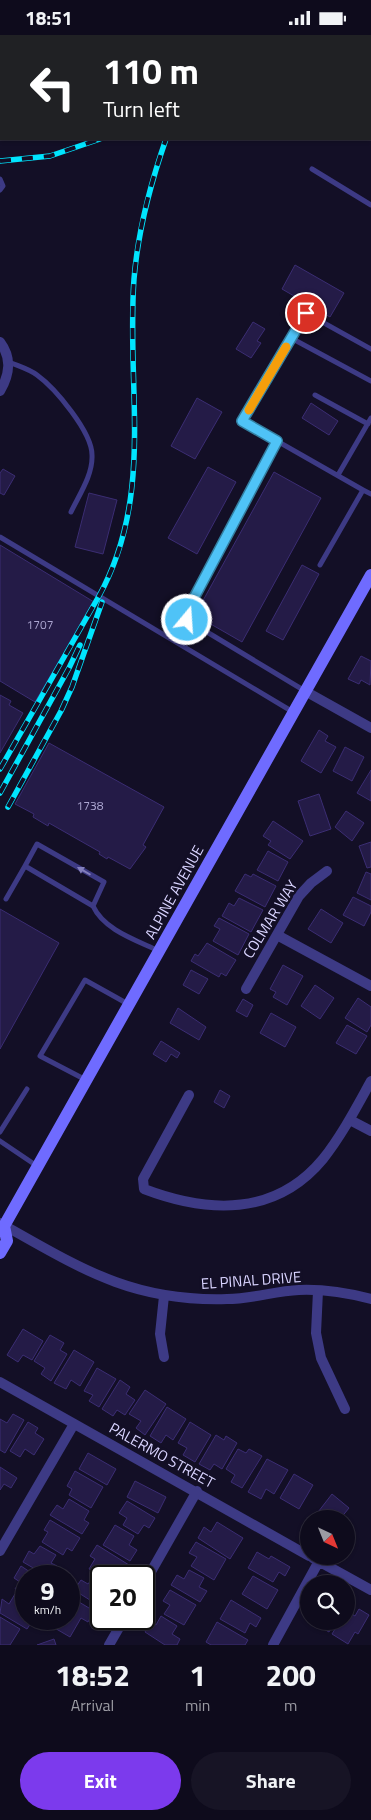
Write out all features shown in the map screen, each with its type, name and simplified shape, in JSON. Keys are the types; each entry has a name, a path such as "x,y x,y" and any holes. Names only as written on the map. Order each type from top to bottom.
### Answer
{"street":[{"path":"0,342 7,353 9,362 8,373 0,391"},
{"name":"ALPINE AVENUE","path":"0,1253 7,1241 1,1226 38,1167 371,575"},
{"path":"305,691 371,728"},
{"name":"COLMAR WAY","path":"246,989 299,896 311,883 327,871"},
{"path":"277,935 371,986"},
{"path":"189,1095 143,1179 144,1189 190,1204 215,1207 241,1206 261,1201 283,1191 307,1175 322,1161 350,1119 371,1081"},
{"path":"350,1119 371,1131"},
{"name":"EL PINAL DRIVE","path":"1,1226 97,1276 164,1297 229,1299 298,1290 354,1294 371,1299"},
{"path":"318,1291 316,1333 321,1358 345,1409"},
{"path":"164,1297 160,1334 164,1357"},
{"name":"PALERMO STREET","path":"0,1382 197,1491 300,1551"},
{"path":"0,1551 74,1424"},
{"path":"155,1565 197,1491"},
{"path":"273,1645 309,1565"},
{"name":"PALERMO STREET","path":"325,1565 371,1590"},
{"path":"109,1645 118,1630"}],"lane":[{"path":"312,169 371,205"},
{"path":"0,179 2,186 0,191"},
{"path":"371,349 306,313 242,421 371,494"},
{"path":"291,337 371,381"},
{"path":"9,362 43,379 80,424 89,440 93,454 91,471 71,512"},
{"path":"315,395 368,424"},
{"path":"338,475 371,418"},
{"path":"277,441 186,613 187,620 305,691"},
{"path":"320,565 363,490"},
{"path":"0,537 294,713"},
{"path":"6,899 37,844 104,882 93,905"},
{"path":"25,866 93,905 97,916 110,927 159,951"},
{"path":"86,1080 40,1056 85,980 129,1005"},
{"path":"0,1132 27,1089"},
{"path":"0,1141 38,1167"}],"building":[{"path":"295,265 344,293 330,317 282,289"},
{"path":"253,322 265,329 257,341 261,343 251,358 236,349"},
{"path":"197,398 222,412 195,459 171,446"},
{"path":"311,403 338,421 329,435 302,418"},
{"path":"208,467 236,482 197,554 168,538"},
{"path":"3,469 15,476 4,495 0,493 0,473"},
{"path":"274,472 321,498 242,642 195,615"},
{"path":"89,493 117,500 103,554 75,547"},
{"path":"0,545 94,602 35,702 0,681"},
{"path":"302,565 319,574 283,640 266,631"},
{"path":"361,656 371,661 370,685 361,680 359,684 348,679"},
{"path":"0,695 11,701 9,705 23,713 0,753"},
{"path":"319,730 328,736 325,741 336,747 321,773 301,761"},
{"path":"49,743 164,807 143,845 146,847 130,869 108,857 107,859 99,854 100,852 49,823 48,826 33,817 34,814 15,804"},
{"path":"345,747 364,757 352,781 333,771"},
{"path":"371,770 371,801 357,793"},
{"path":"319,794 331,829 310,836 298,801"},
{"path":"346,811 364,823 352,841 335,827"},
{"path":"273,821 303,841 290,859 268,845 271,841 263,836"},
{"path":"371,842 371,867 367,868 359,846"},
{"path":"268,851 288,862 278,881 257,870"},
{"path":"366,872 371,874 371,900 357,893"},
{"path":"245,874 251,877 253,874 276,886 265,907 235,891"},
{"path":"353,897 371,906 371,912 364,926 343,915"},
{"path":"239,898 263,910 251,932 222,916 229,903 234,906"},
{"path":"0,909 59,943 0,1049"},
{"path":"321,909 343,923 331,943 308,929"},
{"path":"219,918 249,934 238,955 213,941 220,929 214,926"},
{"path":"207,943 236,960 226,976 221,973 219,977 191,961 195,954 198,956"},
{"path":"283,965 303,976 287,1005 273,997 276,992 270,989"},
{"path":"191,970 208,979 199,994 183,985"},
{"path":"315,985 334,998 320,1019 301,1006"},
{"path":"358,998 371,1007 371,1025 367,1032 345,1018"},
{"path":"243,999 253,1005 247,1017 236,1011"},
{"path":"178,1008 206,1027 199,1040 170,1023"},
{"path":"271,1013 296,1027 285,1047 260,1033"},
{"path":"347,1025 367,1036 356,1054 336,1043"},
{"path":"161,1041 180,1053 177,1058 171,1054 166,1062 153,1054"},
{"path":"220,1090 230,1096 224,1108 214,1102"},
{"path":"23,1329 43,1341 32,1360 23,1355 18,1362 7,1355"},
{"path":"50,1335 64,1343 60,1350 67,1354 51,1381 41,1374 45,1368 34,1361"},
{"path":"74,1350 94,1362 80,1386 71,1380 66,1389 54,1383"},
{"path":"97,1368 116,1379 99,1407 89,1401 93,1395 84,1391"},
{"path":"120,1380 130,1387 126,1394 135,1400 125,1415 117,1410 113,1416 102,1409"},
{"path":"145,1390 166,1404 145,1435 136,1428 141,1421 129,1414"},
{"path":"167,1407 186,1419 173,1440 166,1435 161,1443 150,1436"},
{"path":"13,1414 24,1420 5,1453 0,1450 0,1419 7,1423"},
{"path":"28,1422 38,1428 35,1433 44,1439 34,1455 25,1449 20,1457 10,1451"},
{"path":"190,1422 211,1435 195,1462 183,1455 187,1448 178,1443"},
{"path":"216,1435 224,1440 226,1436 237,1443 222,1469 214,1464 210,1470 199,1464"},
{"path":"238,1449 246,1453 249,1449 262,1456 242,1488 231,1482 235,1475 226,1469"},
{"path":"88,1453 116,1469 107,1485 79,1469"},
{"path":"267,1459 288,1470 274,1494 266,1489 261,1499 248,1492"},
{"path":"0,1467 17,1478 11,1488 4,1484 0,1490"},
{"path":"75,1471 103,1487 91,1508 69,1495 72,1489 67,1486"},
{"path":"294,1474 313,1485 299,1509 280,1498"},
{"path":"135,1481 166,1497 158,1513 127,1497"},
{"path":"332,1494 349,1508 347,1510 320,1510"},
{"path":"69,1499 89,1511 84,1520 89,1523 82,1534 50,1515 57,1505 63,1509"},
{"path":"127,1501 155,1518 149,1528 144,1525 138,1534 123,1525 127,1518 119,1513"},
{"path":"50,1520 80,1538 72,1551 67,1548 63,1555 42,1542 48,1532 44,1530"},
{"path":"217,1522 243,1538 230,1559 198,1538 204,1527 211,1532"},
{"path":"115,1525 134,1536 129,1545 137,1550 130,1561 103,1545"},
{"path":"196,1542 226,1559 214,1580 191,1566 197,1557 189,1553"},
{"path":"97,1545 129,1565 91,1565 95,1559 90,1556"},
{"path":"40,1546 56,1555 51,1563 55,1565 28,1565 23,1562 29,1551 34,1554"},
{"path":"257,1552 269,1559 271,1556 290,1567 285,1576 279,1572 273,1582 248,1568"},
{"path":"189,1570 204,1578 199,1587 207,1591 200,1602 171,1585 177,1575 184,1579"},
{"path":"253,1576 278,1590 267,1609 242,1594"},
{"path":"81,1580 88,1584 90,1581 90,1600 80,1594"},
{"path":"170,1590 196,1605 184,1625 164,1614 170,1605 163,1601"},
{"path":"15,1594 15,1622 0,1613 2,1599 9,1604"},
{"path":"231,1600 261,1618 256,1627 250,1623 245,1633 220,1619"},
{"path":"80,1603 90,1609 88,1622 81,1618 80,1620"},
{"path":"359,1609 369,1615 358,1634 355,1632 348,1644 332,1634 334,1630 355,1630 355,1616"},
{"path":"161,1616 177,1626 172,1634 180,1639 177,1645 165,1645 145,1632 146,1630 155,1630"},
{"path":"0,1617 15,1626 15,1630 19,1630 10,1645 0,1645"},
{"path":"217,1622 248,1640 245,1645 211,1645 206,1642"},
{"path":"58,1630 74,1630 70,1637"},
{"path":"54,1639 56,1645 37,1645"}],"railway":[{"path":"0,161 50,156 97,140"},
{"path":"0,769 99,596 116,558 127,519 133,480 132,320 134,279 138,243 155,173 166,140"},
{"path":"8,807 61,711 72,687 102,602"},
{"path":"0,793 80,645"}],"slow traffic":[{"path":"249,410 286,347"}],"route":[{"path":"187,620 186,613 224,545 277,441 242,421 306,313"}]}
